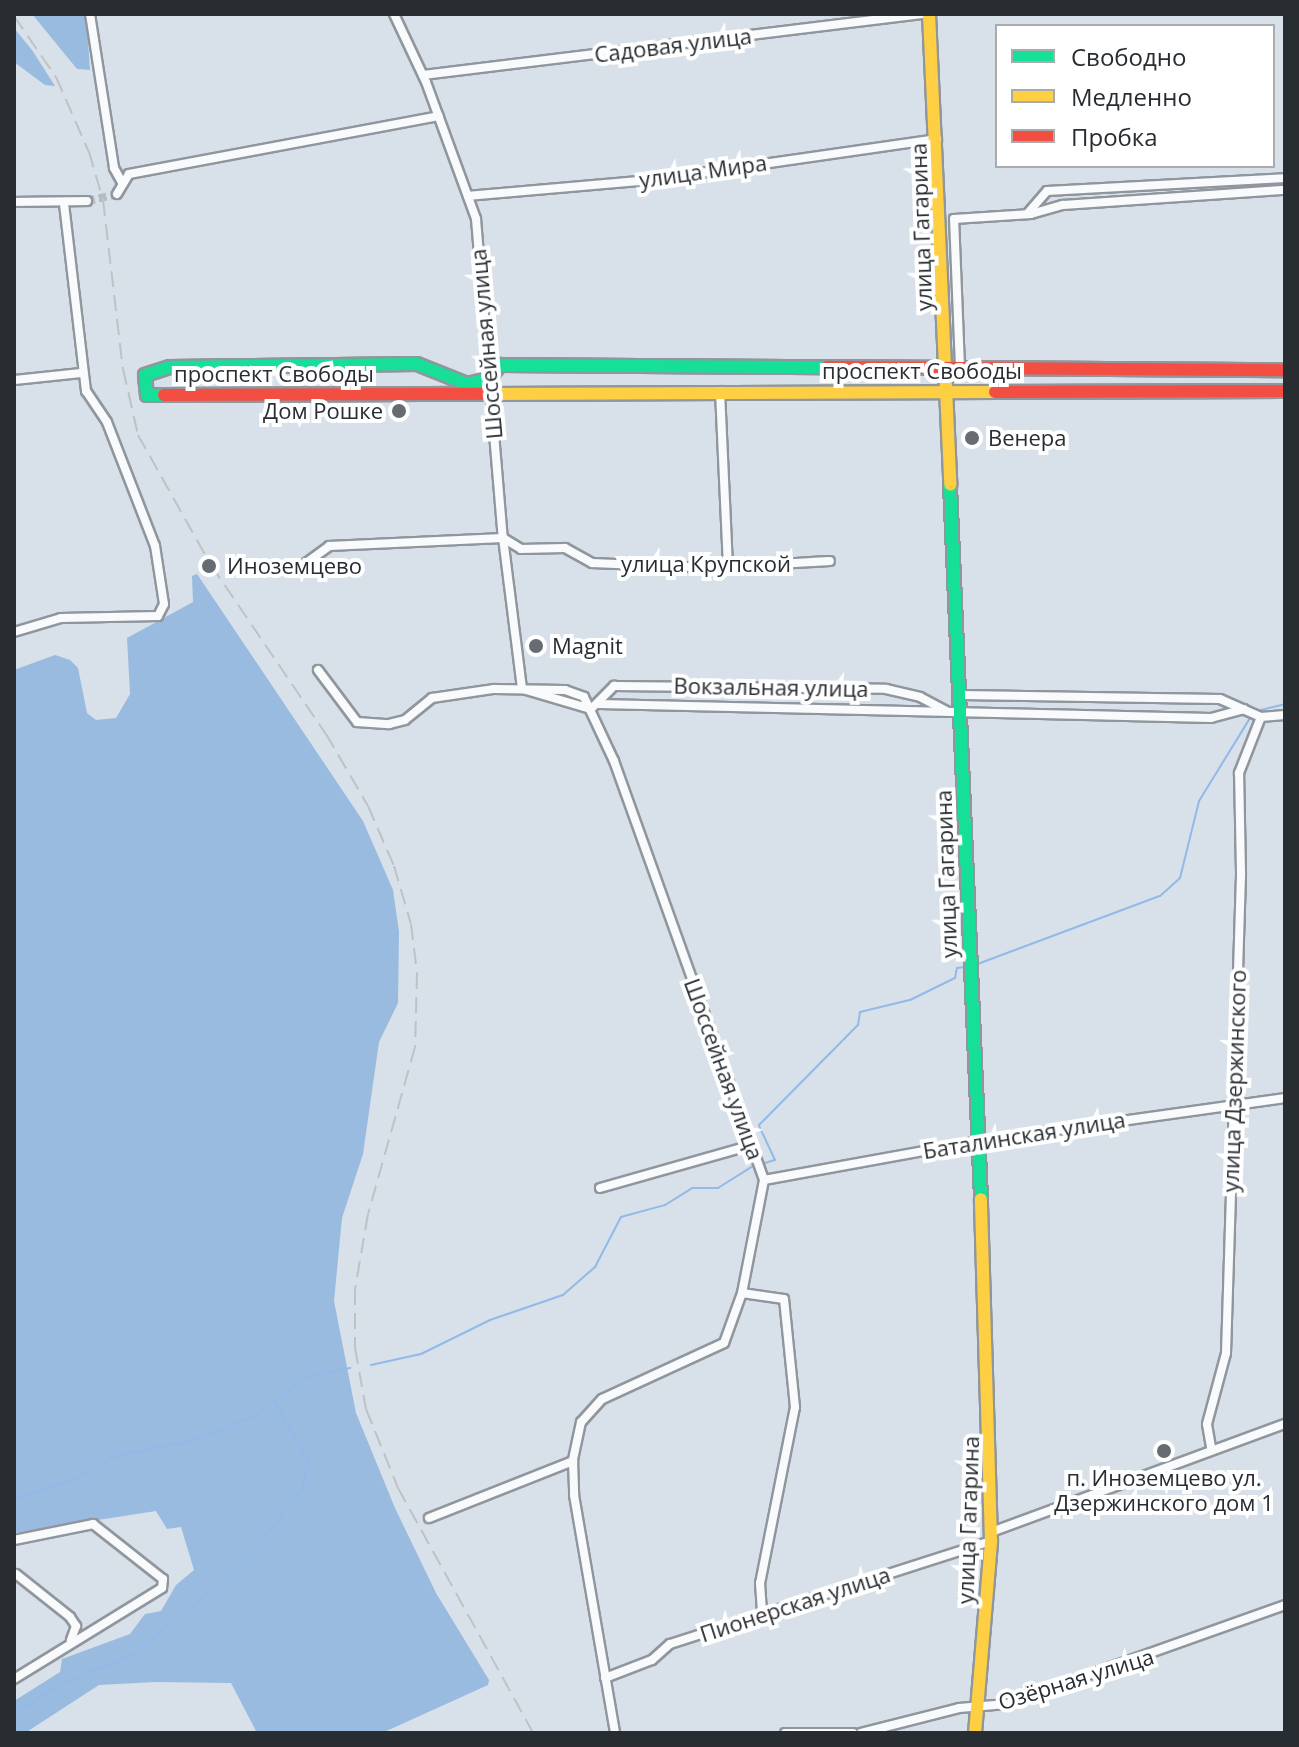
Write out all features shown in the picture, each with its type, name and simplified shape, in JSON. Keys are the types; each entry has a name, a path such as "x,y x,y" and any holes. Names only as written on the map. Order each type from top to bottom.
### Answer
{"street":[{"path":"90,14 114,168 123,184"},
{"name":"Шоссейная улица","path":"394,14 423,75 476,219 503,538 522,688"},
{"name":"Садовая улица","path":"423,75 922,14"},
{"name":"улица Гагарина","path":"929,14 962,695 968,954 979,1141 991,1536 975,1733"},
{"path":"117,194 129,174 439,116"},
{"name":"улица Мира","path":"468,196 652,180 937,139"},
{"path":"1027,214 1047,191 1285,178"},
{"path":"960,367 954,219 1027,214 1063,205 1285,190"},
{"path":"14,202 64,205 87,201"},
{"path":"14,632 61,618 158,616 164,604 163,579 155,546 107,422 86,391 64,205"},
{"name":"проспект Свободы","path":"490,385 147,395 145,375 170,367 417,364 467,384 490,385 720,391 1285,391"},
{"name":"проспект Свободы","path":"490,385 500,365 1285,370"},
{"path":"14,380 82,373"},
{"path":"720,391 728,567"},
{"name":"улица Крупской","path":"306,563 329,546 503,538 521,549 565,548 592,563 728,567 830,561"},
{"name":"Вокзальная улица","path":"318,670 357,722 405,720 432,698 522,688 575,693 595,707 962,710 1211,718 1244,709"},
{"name":"Вокзальная улица","path":"595,707 614,686 886,689 920,697 947,712"},
{"path":"962,695 1220,699 1261,717 1285,715"},
{"name":"Шоссейная улица","path":"595,707 764,1180 742,1293 724,1343 602,1399 581,1422 573,1461 574,1495 615,1733"},
{"name":"улица Дзержинского","path":"1211,1447 1207,1424 1226,1353 1231,1104 1241,873 1239,773 1261,717"},
{"name":"Баталинская улица","path":"764,1180 979,1141 1285,1098"},
{"path":"600,1188 752,1145"},
{"path":"742,1293 784,1299 795,1407 760,1583 762,1614"},
{"name":"Пионерская улица","path":"605,1678 652,1660 670,1644 991,1536 1174,1469 1211,1447 1285,1424"},
{"path":"429,1518 573,1461"},
{"path":"14,1540 93,1524 163,1579 162,1588 71,1640 14,1679"},
{"path":"16,1574 70,1617 76,1626 71,1640"},
{"name":"Озёрная улица","path":"861,1733 977,1708 1088,1678 1285,1605"},
{"path":"785,1733 853,1733"}],"shaded area":[{"path":"32,14 86,14 90,70 77,69"},
{"path":"14,28 55,86 45,85 14,62"},
{"path":"197,574 363,821 393,890 399,932 398,1003 379,1042 363,1154 342,1218 334,1301 356,1413 395,1508 436,1593 489,1680 488,1685 382,1733 257,1733 231,1683 156,1682 99,1685 25,1733 14,1733 14,1701 60,1672 62,1659 130,1634 145,1614 161,1611 176,1585 194,1570 181,1527 167,1529 156,1511 14,1533 14,670 55,655 70,660 78,668 87,713 96,720 116,718 130,694 127,638 193,602 192,576"}],"waterway":[{"path":"1261,710 1285,704"},
{"path":"975,965 1160,896 1180,878 1199,801 1250,718"},
{"path":"765,1163 775,1160 759,1125 858,1025 860,1012 910,1000 955,978 957,968 965,967"},
{"path":"371,1365 421,1354 490,1320 563,1295 595,1267 621,1217 665,1205 692,1188 718,1188 753,1166"},
{"path":"14,1499 70,1481 115,1456 200,1439 256,1415 308,1376 350,1368"},
{"path":"14,1713 64,1683 132,1655 227,1578 264,1538 302,1490 308,1461 274,1401"}],"tunnel":[{"path":"87,201 117,194"}],"railway":[{"path":"14,16 56,77 89,152 103,200 123,369 138,435 211,565 326,734 368,806 394,866 411,924 417,973 415,1047 368,1214 355,1289 355,1348 366,1409 398,1488 533,1733"}],"traffic: fast":[{"path":"164,395 147,395 145,375 170,367 417,364 467,384 489,379 500,365 827,367"},
{"path":"950,485 981,1199"}],"traffic: slow":[{"path":"929,14 950,485"},
{"path":"489,394 995,392"},
{"path":"975,1733 991,1541 981,1199"}],"traffic: jam":[{"path":"827,367 1285,370"},
{"path":"995,392 1285,391"},
{"path":"164,395 489,394"}],"place":[{"name":"Дом Рошке","path":"399,411"},
{"name":"Венера","path":"972,438"},
{"name":"Иноземцево","path":"209,566"},
{"name":"Magnit","path":"536,646"},
{"name":"п. Иноземцево ул. Дзержинского дом 1","path":"1164,1451"}]}
